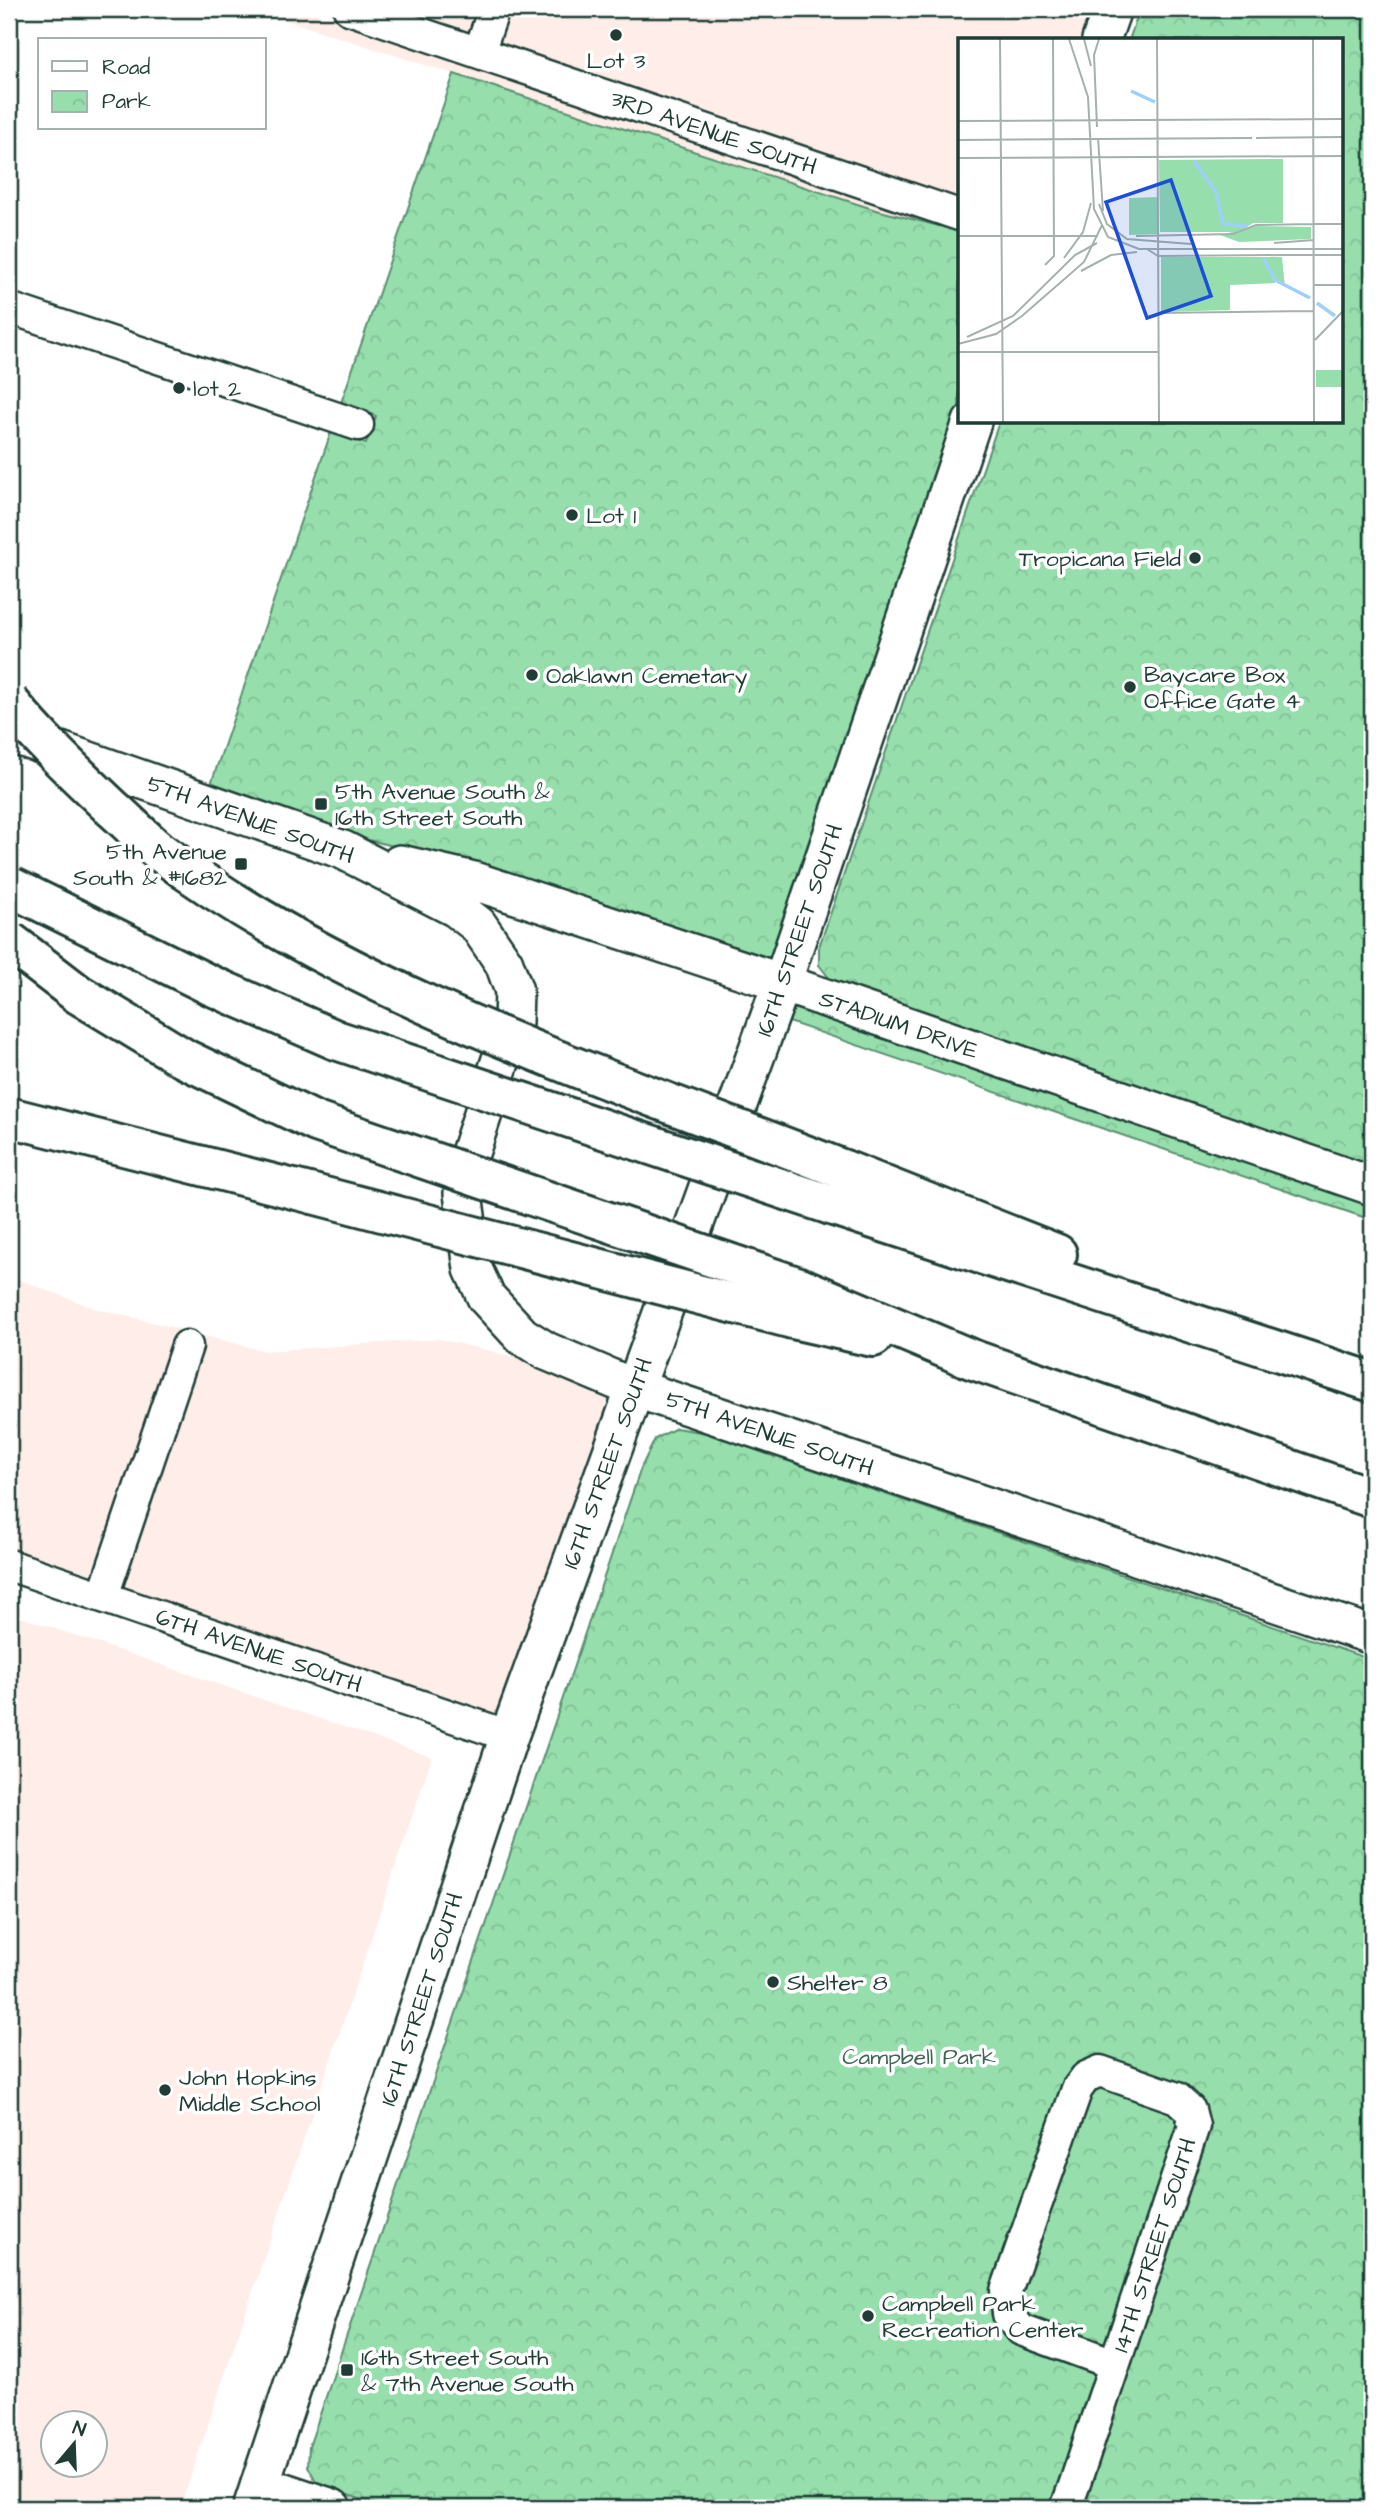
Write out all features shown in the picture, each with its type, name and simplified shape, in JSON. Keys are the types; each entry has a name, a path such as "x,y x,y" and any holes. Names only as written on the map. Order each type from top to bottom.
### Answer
{"highway":[{"path":"9,702 86,783 158,850 256,915 356,970 466,1022 837,1187"},
{"path":"10,886 210,985 336,1040 837,1187 1372,1379"},
{"path":"9,941 78,994 185,1059 316,1122 797,1303 971,1359 1372,1498"},
{"path":"9,1117 313,1194 797,1303"}],"street":[{"name":"3RD AVENUE SOUTH","path":"349,9 958,215"},
{"path":"479,52 494,9"},
{"path":"1102,38 1112,9"},
{"path":"9,308 358,425"},
{"name":"16TH STREET SOUTH","path":"256,2496 509,1736 782,983 971,424"},
{"name":"5TH AVENUE SOUTH","path":"9,733 343,850 456,908 478,925 504,963 514,990 513,1023 468,1159 463,1193 473,1269 486,1297 522,1336 546,1351 634,1388 1372,1635"},
{"name":"STADIUM DRIVE","path":"343,850 474,881 782,983 1372,1186"},
{"path":"103,1596 187,1346"},
{"name":"6TH AVENUE SOUTH","path":"9,1565 509,1736"},
{"name":"14TH STREET SOUTH","path":"1066,2508 1194,2126 1190,2110 1177,2098 1100,2071 1086,2077 1077,2088 1006,2291 1008,2314 1021,2330 1114,2364"},
{"path":"256,2496 332,2508"}],"shaded area":[{"path":"251,9 302,9 951,228 876,210"},
{"path":"397,9 480,9 471,34"},
{"path":"508,9 1097,9 1088,38 958,38 958,199 497,42"},
{"path":"9,1276 94,1308 179,1329 95,1578 9,1549"},
{"path":"205,1336 265,1351 439,1339 536,1362 616,1397 501,1717 120,1586"},
{"name":"John Hopkins Middle School","path":"9,1613 432,1757 180,2508 9,2508"}],"green space":[{"path":"1140,9 1372,9 1372,1165 833,983 819,965 819,947 998,424 1342,424 1342,38 1130,38"},
{"name":"Lot 1","path":"454,74 876,210 958,231 958,419 774,965 479,867 348,835 210,787 331,432 366,444 376,416 341,403"},
{"path":"790,1002 1372,1202 1372,1220 783,1020"},
{"name":"Campbell Park","path":"676,1428 706,1433 1372,1660 1372,2508 387,2508 318,2485 308,2466 309,2447 641,1468 655,1439"}],"place":[{"name":"Lot 3","path":"616,35"},
{"name":"lot 2","path":"179,388"},
{"name":"Lot 1","path":"572,515"},
{"name":"Tropicana Field","path":"1195,558"},
{"name":"Oaklawn Cemetary","path":"532,675"},
{"name":"Baycare Box Office Gate 4","path":"1130,687"},
{"name":"5th Avenue South & 16th Street South","path":"321,804"},
{"name":"5th Avenue South & #1682","path":"241,864"},
{"name":"Shelter 8","path":"773,1982"},
{"name":"John Hopkins Middle School","path":"165,2090"},
{"name":"Campbell Park Recreation Center","path":"868,2316"},
{"name":"16th Street South & 7th Avenue South","path":"347,2370"}]}
